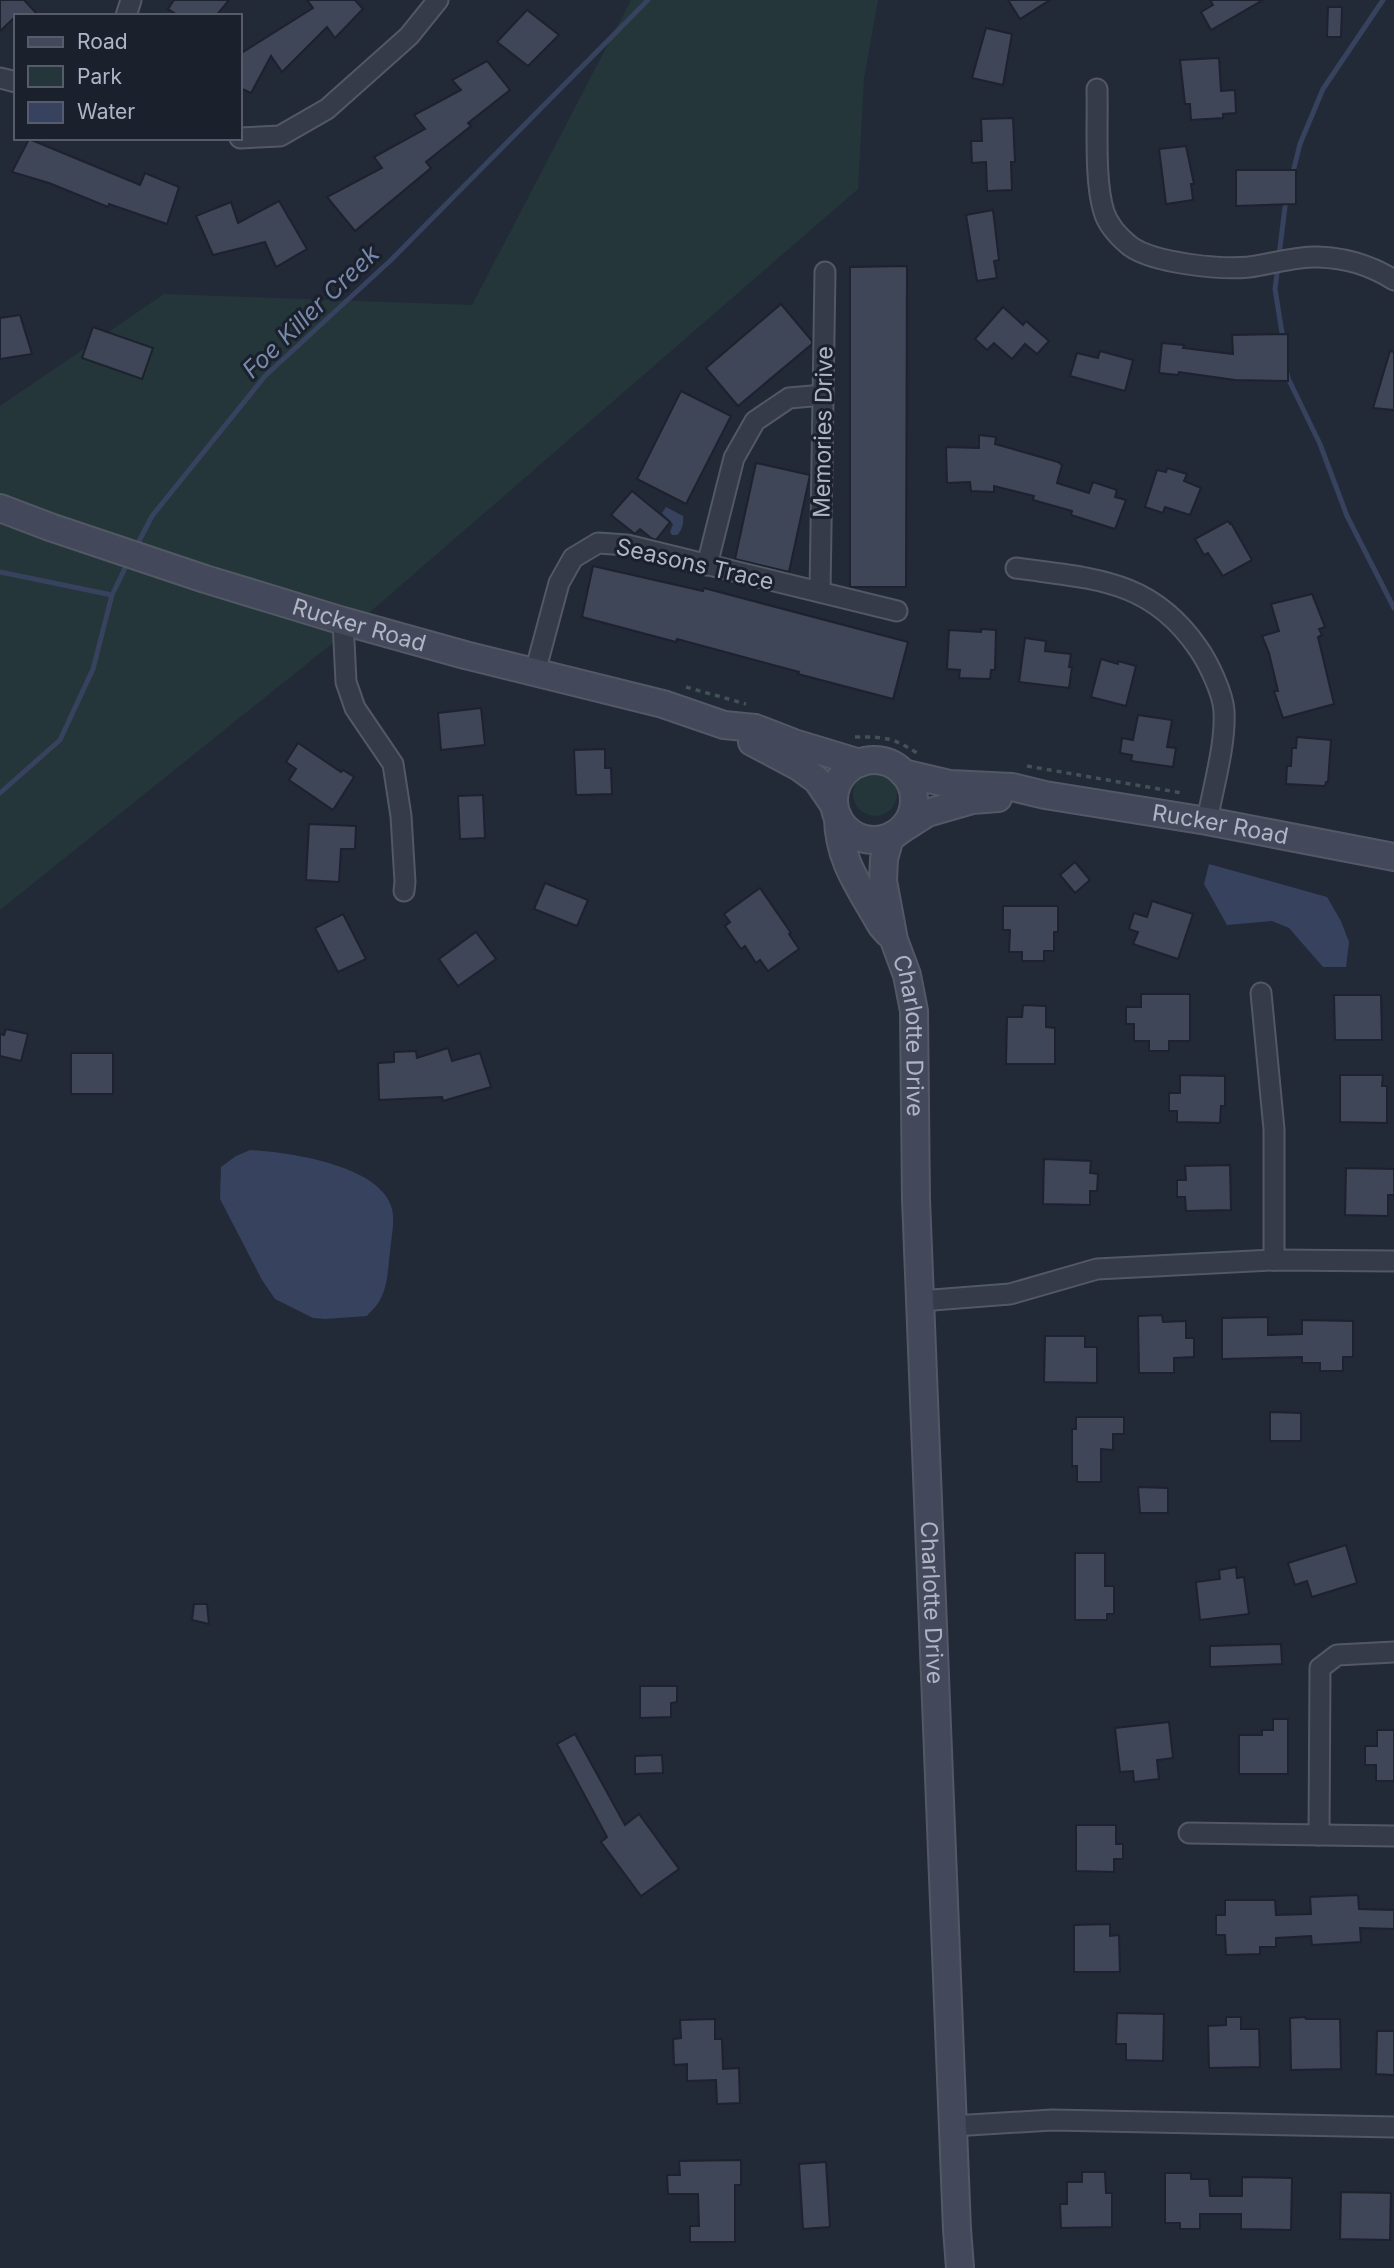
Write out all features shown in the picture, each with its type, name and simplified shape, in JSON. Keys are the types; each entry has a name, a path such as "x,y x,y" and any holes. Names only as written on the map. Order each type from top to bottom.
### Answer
{"main road":[{"name":"Rucker Road","path":"0,508 164,565 343,621 663,705 724,725 817,780 836,811"},
{"name":"Rucker Road","path":"724,725 755,728 860,763"},
{"path":"877,760 890,764 903,773 913,793 913,807 909,819 897,832 878,840 865,840 842,826 836,811 835,788 851,767 877,760"},
{"name":"Rucker Road","path":"903,773 950,784 1012,787 1045,796"},
{"name":"Rucker Road","path":"897,832 927,813 972,800 1045,796 1209,810 1394,857"},
{"name":"Charlotte Drive","path":"836,811 838,836 845,862 881,925 894,940"},
{"name":"Charlotte Drive","path":"897,832 884,859 883,881 894,940 907,975 914,1011 916,1199 960,2268"}],"street":[{"path":"242,138 280,136 327,109 409,36 438,0"},
{"path":"1097,89 1099,194 1105,215 1115,232 1130,246 1147,255 1203,266 1247,267 1315,256 1351,260 1394,280"},
{"name":"Memories Drive","path":"820,592 825,272"},
{"path":"707,565 734,458 755,421 789,398 823,395"},
{"name":"Seasons Trace","path":"536,672 559,583 573,558 598,543 627,545 897,611"},
{"path":"1016,568 1107,581 1149,598 1184,627 1209,664 1224,710 1220,751 1209,810"},
{"path":"343,621 346,682 355,708 393,764 401,816 404,891"},
{"path":"1261,993 1274,1129 1274,1260"},
{"path":"920,1301 1010,1294 1097,1269 1274,1260 1394,1261"},
{"path":"1319,1835 1320,1668 1337,1655 1394,1652"},
{"path":"1189,1833 1394,1836"},
{"path":"953,2126 1052,2120 1394,2127"}],"path":[{"path":"682,686 752,705"},
{"path":"852,737 898,740 925,759"},
{"path":"1023,766 1209,810"}],"green space":[{"path":"631,0 878,0 864,79 858,189 354,626 0,910 0,406 164,294 472,305"},
{"path":"875,772 890,779 897,794 890,809 875,816 860,809 853,794 860,779"}],"water":[{"path":"666,507 683,516 677,535 672,535 670,532 673,524 662,513"},
{"path":"1209,864 1327,897 1349,942 1346,967 1323,967 1289,928 1272,921 1227,925 1204,884"},
{"path":"250,1150 286,1154 331,1164 371,1182 385,1194 392,1209 393,1220 387,1276 380,1300 367,1316 313,1318 275,1299 262,1280 220,1199 221,1167"}],"building":[{"path":"0,0 24,0 37,14 14,14 14,18 0,31"},
{"path":"174,0 229,0 218,14 176,14 168,9"},
{"path":"307,0 355,0 363,9 335,38 327,27 282,72 271,56 251,93 242,89 242,53 313,8"},
{"path":"1008,0 1050,0 1020,19"},
{"path":"1210,0 1263,0 1211,30 1201,12 1213,5"},
{"path":"1328,7 1342,7 1341,37 1327,37"},
{"path":"527,10 559,35 528,66 497,42"},
{"path":"986,28 1012,34 1003,85 972,78"},
{"path":"1219,58 1221,91 1235,90 1236,113 1223,114 1223,118 1191,120 1190,104 1185,104 1180,60"},
{"path":"487,61 510,90 468,123 471,126 426,162 431,168 355,231 327,197 382,168 374,157 425,129 414,115 461,90 452,80"},
{"path":"1013,118 1015,162 1011,162 1012,190 987,191 986,162 972,163 971,141 982,141 981,119"},
{"path":"28,140 31,140 140,185 145,173 179,187 167,224 109,204 108,207 49,183 12,172"},
{"path":"1186,146 1194,184 1191,184 1193,200 1166,204 1159,149"},
{"path":"1236,170 1296,170 1296,204 1236,206"},
{"path":"279,201 307,249 276,267 265,242 213,255 196,216 231,202 238,223"},
{"path":"993,210 999,260 994,261 997,278 977,281 966,215"},
{"path":"907,266 906,587 850,587 850,267"},
{"path":"781,304 812,344 738,406 706,368"},
{"path":"1003,307 1023,325 1026,321 1049,341 1037,354 1025,344 1012,359 994,343 987,350 975,339"},
{"path":"20,315 32,354 0,359 0,318"},
{"path":"93,327 153,348 142,379 82,358"},
{"path":"1288,334 1288,381 1235,380 1179,372 1178,375 1159,373 1162,343 1233,354 1232,335"},
{"path":"1100,351 1133,360 1125,391 1070,376 1077,353 1098,358"},
{"path":"1390,351 1394,352 1394,410 1373,408"},
{"path":"681,391 731,416 686,504 637,479"},
{"path":"979,435 996,437 995,444 1058,462 1062,465 1057,483 1089,493 1093,482 1117,490 1115,497 1126,500 1115,529 1071,515 1072,511 1033,500 1034,496 994,486 994,492 971,491 970,482 947,483 946,447 979,448"},
{"path":"756,463 810,475 789,572 735,559"},
{"path":"1167,468 1187,474 1184,481 1201,488 1190,515 1165,507 1163,513 1145,507 1157,470 1166,472"},
{"path":"632,491 670,522 656,540 640,529 635,534 611,515"},
{"path":"1228,521 1252,560 1223,576 1208,553 1204,555 1195,539"},
{"path":"593,566 703,591 704,588 908,642 893,699 677,639 676,642 582,617"},
{"path":"1312,594 1325,627 1319,629 1322,635 1318,637 1334,704 1283,718 1274,691 1278,691 1269,653 1262,636 1279,631 1271,604"},
{"path":"981,629 996,630 995,670 991,670 990,679 959,678 960,670 947,669 949,630 981,632"},
{"path":"1025,638 1046,641 1045,651 1071,654 1069,688 1019,682"},
{"path":"1101,659 1136,666 1126,706 1091,697"},
{"path":"481,708 485,745 441,750 438,713"},
{"path":"1138,715 1172,720 1167,747 1176,748 1173,767 1131,761 1132,755 1120,753 1122,738 1133,740"},
{"path":"1297,737 1331,740 1328,782 1325,786 1286,784 1287,766 1291,766 1292,748 1296,748"},
{"path":"298,743 341,772 343,770 354,777 333,810 289,780 296,769 286,762"},
{"path":"605,749 605,768 611,768 612,794 576,795 574,750"},
{"path":"483,795 485,838 460,839 458,796"},
{"path":"309,824 356,826 355,849 341,849 339,882 306,880"},
{"path":"1075,862 1090,880 1075,893 1060,875"},
{"path":"545,883 588,900 577,926 534,909"},
{"path":"760,888 799,949 768,971 760,960 756,963 745,946 741,949 725,926 730,922 724,914"},
{"path":"1152,901 1193,914 1178,959 1133,944 1138,932 1129,929 1134,913 1147,917"},
{"path":"1003,906 1058,906 1058,932 1054,932 1054,951 1044,951 1044,961 1022,961 1022,952 1009,952 1010,930 1003,930"},
{"path":"343,914 366,959 338,972 315,928"},
{"path":"476,932 496,959 458,986 439,959"},
{"path":"1141,994 1190,994 1190,1041 1169,1041 1169,1051 1149,1051 1149,1041 1134,1041 1134,1024 1126,1024 1126,1007 1141,1007"},
{"path":"1334,995 1381,995 1382,1040 1335,1040"},
{"path":"1023,1005 1046,1006 1046,1027 1055,1028 1055,1064 1006,1064 1007,1017 1022,1017"},
{"path":"6,1029 28,1034 21,1061 0,1056 0,1034 4,1035"},
{"path":"448,1048 452,1061 480,1053 491,1087 443,1101 442,1097 379,1100 378,1063 394,1062 394,1052 416,1051 417,1058"},
{"path":"71,1053 113,1053 113,1094 71,1094"},
{"path":"1180,1075 1225,1076 1225,1106 1221,1106 1220,1123 1177,1122 1177,1111 1169,1111 1169,1093 1180,1093"},
{"path":"1340,1075 1383,1075 1382,1086 1387,1086 1387,1123 1340,1122"},
{"path":"1044,1159 1091,1161 1090,1173 1098,1174 1097,1191 1090,1191 1090,1205 1043,1204"},
{"path":"1230,1165 1231,1210 1186,1211 1185,1197 1177,1197 1177,1180 1186,1180 1185,1166"},
{"path":"1346,1168 1394,1169 1394,1195 1388,1195 1388,1216 1345,1215"},
{"path":"1162,1315 1163,1322 1186,1321 1186,1338 1194,1338 1194,1357 1174,1358 1174,1373 1139,1373 1138,1316"},
{"path":"1268,1317 1268,1335 1302,1334 1302,1320 1353,1321 1353,1357 1343,1357 1343,1371 1320,1371 1320,1363 1302,1363 1302,1357 1222,1359 1222,1318"},
{"path":"1045,1336 1085,1336 1085,1347 1097,1347 1097,1383 1044,1382"},
{"path":"1270,1412 1301,1413 1301,1441 1270,1441"},
{"path":"1076,1417 1124,1417 1124,1434 1113,1434 1113,1450 1101,1449 1101,1482 1077,1482 1077,1466 1072,1466 1072,1429 1076,1429"},
{"path":"1138,1487 1168,1488 1168,1513 1140,1513"},
{"path":"1346,1545 1357,1583 1312,1597 1307,1581 1295,1585 1288,1563"},
{"path":"1075,1553 1105,1553 1105,1586 1114,1586 1114,1614 1107,1614 1107,1620 1075,1620"},
{"path":"1236,1567 1237,1578 1244,1577 1249,1614 1200,1620 1196,1582 1220,1579 1219,1570"},
{"path":"194,1604 207,1604 209,1624 192,1620"},
{"path":"1281,1644 1282,1664 1210,1667 1210,1646"},
{"path":"640,1686 677,1686 677,1702 671,1703 671,1717 640,1718"},
{"path":"1273,1719 1288,1719 1288,1774 1239,1774 1239,1735 1262,1735 1262,1730 1273,1730"},
{"path":"1169,1722 1173,1758 1157,1760 1159,1779 1134,1782 1133,1771 1120,1772 1115,1728"},
{"path":"1377,1730 1394,1730 1394,1781 1376,1781 1376,1765 1365,1765 1365,1746 1377,1746"},
{"path":"575,1734 625,1825 639,1814 679,1869 641,1896 601,1842 607,1837 557,1744"},
{"path":"662,1755 663,1773 635,1774 635,1756"},
{"path":"1076,1825 1116,1825 1116,1844 1123,1844 1123,1859 1114,1859 1114,1872 1076,1871"},
{"path":"1358,1895 1359,1909 1394,1910 1394,1929 1360,1928 1361,1942 1312,1945 1311,1936 1276,1938 1276,1947 1260,1947 1260,1954 1226,1955 1225,1935 1216,1935 1216,1915 1225,1915 1225,1900 1275,1900 1276,1915 1311,1914 1310,1897"},
{"path":"1110,1924 1110,1936 1119,1935 1120,1972 1074,1972 1074,1925"},
{"path":"1117,2013 1164,2014 1163,2061 1126,2060 1126,2044 1116,2044"},
{"path":"1226,2017 1241,2017 1241,2029 1259,2029 1260,2067 1209,2068 1208,2026 1226,2025"},
{"path":"1290,2018 1340,2019 1341,2069 1291,2070"},
{"path":"715,2019 715,2039 722,2039 723,2069 739,2068 740,2103 717,2104 716,2080 687,2081 687,2064 674,2065 673,2039 681,2038 680,2020"},
{"path":"1377,2031 1394,2031 1394,2075 1376,2074"},
{"path":"741,2160 741,2185 735,2185 735,2242 690,2242 690,2226 699,2226 698,2194 668,2194 667,2175 680,2175 679,2161"},
{"path":"826,2162 830,2227 803,2229 799,2164"},
{"path":"1082,2172 1105,2172 1106,2193 1112,2193 1112,2227 1061,2228 1060,2204 1067,2204 1067,2182 1082,2182"},
{"path":"1165,2173 1191,2173 1191,2179 1209,2179 1210,2196 1242,2196 1242,2177 1292,2178 1291,2230 1241,2229 1241,2214 1200,2214 1200,2229 1180,2229 1180,2223 1165,2223"},
{"path":"1341,2192 1391,2193 1390,2240 1340,2239"}],"waterway":[{"name":"Foe Killer Creek","path":"136,547 152,516 265,376 391,260 648,0"},
{"path":"1292,176 1300,144 1323,89 1383,0"},
{"path":"1279,255 1286,199"},
{"path":"1278,265 1275,289 1283,339"},
{"path":"1287,373 1320,444 1347,516 1394,608"},
{"name":"Foe Killer Creek","path":"0,572 112,595 128,562"},
{"path":"0,793 60,740 93,669 112,595"}]}
